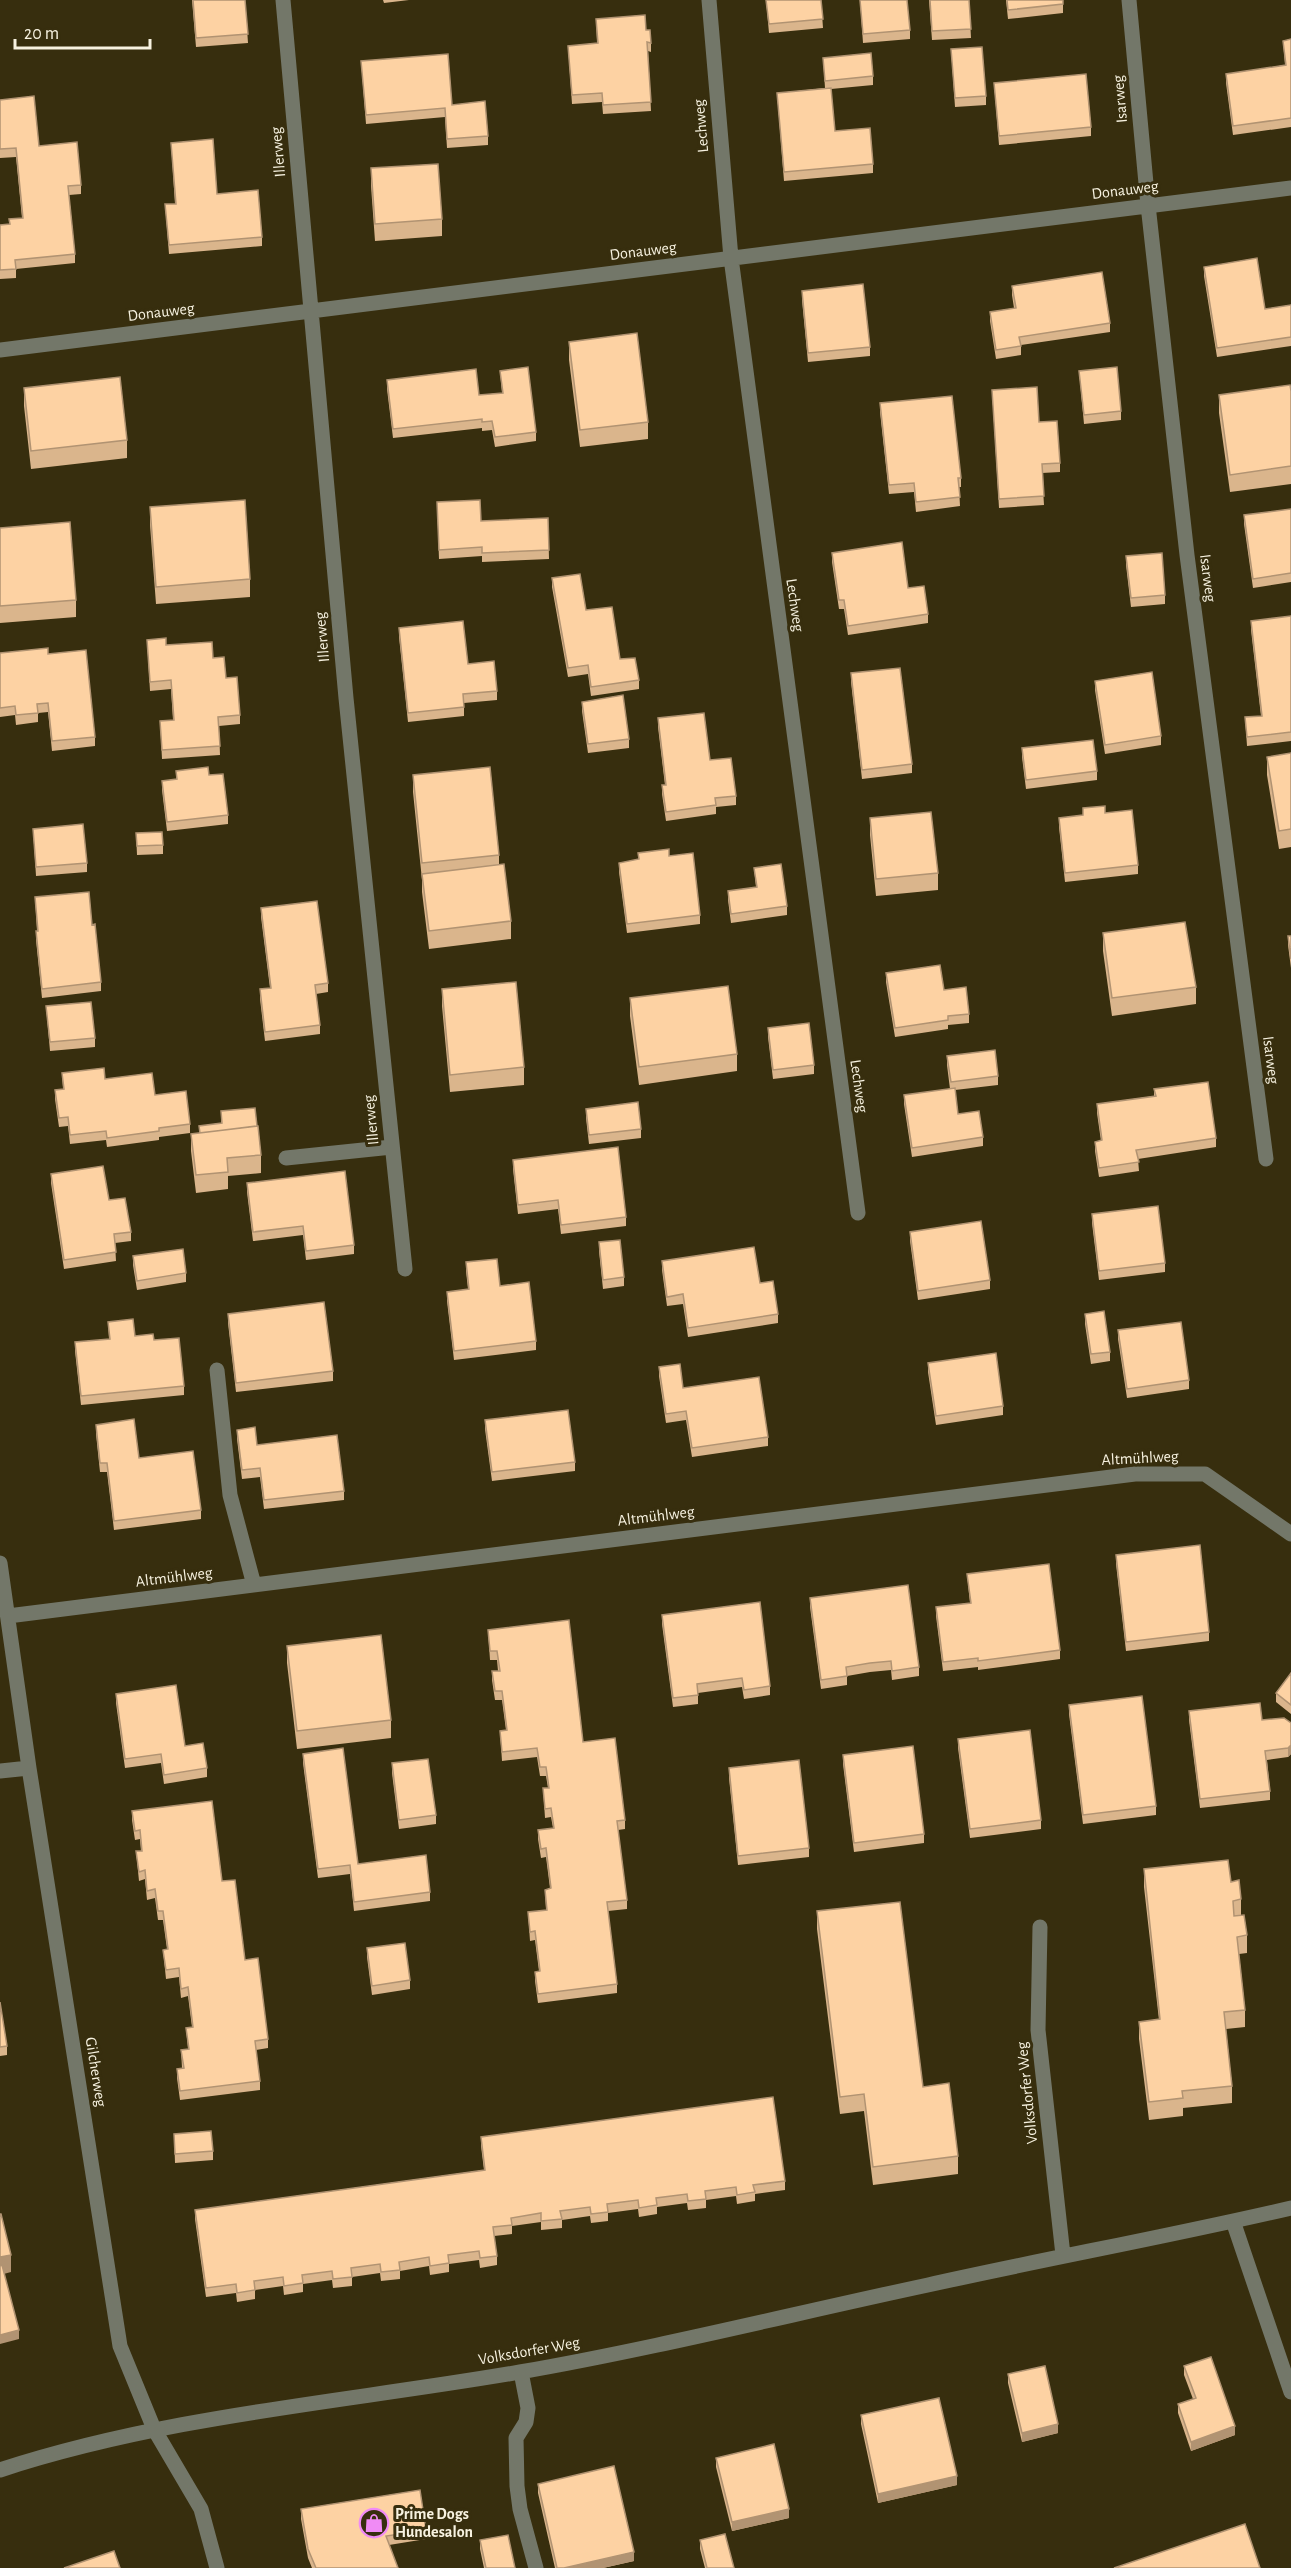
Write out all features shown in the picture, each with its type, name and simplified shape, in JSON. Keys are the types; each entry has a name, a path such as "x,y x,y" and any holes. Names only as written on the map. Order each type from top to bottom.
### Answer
{"street":[{"name":"Illerweg","path":"283,0 309,311 346,698 405,1269"},
{"name":"Lechweg","path":"709,0 730,258 858,1213"},
{"name":"Isarweg","path":"1129,0 1148,205 1187,555 1266,1159"},
{"name":"Donauweg","path":"0,350 1291,188"},
{"path":"286,1158 392,1147"},
{"path":"217,1370 230,1495 254,1585"},
{"name":"Altmühlweg","path":"9,1616 1135,1474 1206,1474 1291,1534"},
{"name":"Gilcherweg","path":"0,1563 29,1768 120,2346 154,2429 201,2509 217,2568"},
{"path":"0,1771 29,1768"},
{"name":"Volksdorfer Weg","path":"1040,1927 1038,2030 1063,2255"},
{"name":"Volksdorfer Weg","path":"0,2470 58,2451 154,2429 521,2372 675,2342 1063,2255 1291,2208"},
{"path":"1233,2221 1291,2392"},
{"path":"521,2372 528,2408 526,2422 516,2438 517,2486 520,2509 536,2568"}],"building":[{"path":"193,0 245,0 248,34 196,38"},
{"path":"766,0 821,0 823,19 769,24"},
{"path":"860,0 907,0 910,30 863,34"},
{"path":"930,0 969,0 971,29 932,31"},
{"path":"1007,0 1063,0 1063,4 1008,10"},
{"path":"645,15 646,30 650,30 651,43 647,42 651,102 603,105 602,93 572,95 568,46 598,43 596,19"},
{"path":"1291,39 1291,118 1233,126 1226,74 1286,65 1283,41"},
{"path":"982,47 986,96 955,98 951,49"},
{"path":"871,53 873,76 825,81 823,58"},
{"path":"448,54 452,105 485,101 488,136 447,139 445,108 366,115 361,61"},
{"path":"1086,74 1091,127 999,136 994,83"},
{"path":"831,88 835,131 870,128 873,164 784,172 777,93"},
{"path":"34,96 39,146 77,142 81,185 68,186 75,254 15,260 16,269 0,270 0,225 10,224 9,219 23,218 16,148 0,149 0,100"},
{"path":"213,139 217,194 258,190 262,237 169,245 165,204 176,204 171,143"},
{"path":"438,164 442,219 375,224 371,168"},
{"path":"1257,258 1265,309 1291,305 1291,337 1217,348 1204,267"},
{"path":"1102,272 1110,323 1019,337 1021,346 996,350 990,312 1016,308 1012,286"},
{"path":"863,284 870,347 808,353 802,291"},
{"path":"637,333 648,422 580,430 569,342"},
{"path":"528,367 536,432 495,437 492,421 482,422 482,419 393,429 387,380 476,369 479,395 503,393 500,371"},
{"path":"1117,367 1121,411 1084,415 1079,371"},
{"path":"120,377 127,440 31,451 24,388"},
{"path":"1290,385 1291,466 1230,475 1219,395"},
{"path":"1037,387 1039,422 1057,421 1060,463 1042,464 1044,496 999,499 992,390"},
{"path":"952,396 961,478 958,478 960,497 916,502 914,483 889,485 880,403"},
{"path":"245,500 250,579 156,587 150,507"},
{"path":"480,500 481,521 548,518 549,550 482,553 482,547 439,550 437,502"},
{"path":"1291,509 1291,573 1253,579 1244,515"},
{"path":"70,522 76,600 0,606 0,528"},
{"path":"902,542 908,588 924,586 928,614 848,626 844,600 839,600 832,553"},
{"path":"1162,553 1165,595 1131,598 1126,556"},
{"path":"580,574 586,610 612,607 620,659 635,658 639,680 591,687 588,665 568,668 552,578"},
{"path":"1291,616 1291,732 1247,737 1245,717 1262,716 1251,621"},
{"path":"463,621 468,664 494,661 497,691 463,694 464,707 408,713 399,628"},
{"path":"166,638 166,645 212,642 213,658 224,657 226,678 237,677 240,715 218,717 220,746 162,750 160,721 174,720 171,680 150,682 147,640"},
{"path":"48,648 48,654 86,650 95,737 52,741 48,703 37,704 38,713 16,715 15,706 0,708 0,653"},
{"path":"900,668 912,764 862,770 851,673"},
{"path":"1152,672 1161,736 1105,745 1095,681"},
{"path":"623,695 629,739 588,744 582,702"},
{"path":"704,713 710,760 731,758 736,796 715,798 716,805 666,812 662,785 666,785 658,718"},
{"path":"1093,740 1097,771 1026,780 1022,748"},
{"path":"1291,753 1291,829 1279,831 1267,757"},
{"path":"208,767 209,775 223,774 228,815 167,822 162,781 177,779 176,771"},
{"path":"490,767 499,855 422,863 413,775"},
{"path":"1105,806 1105,813 1132,810 1138,865 1065,873 1059,818 1083,815 1083,808"},
{"path":"931,812 938,873 876,879 870,818"},
{"path":"83,824 87,863 36,867 33,829"},
{"path":"162,832 163,845 137,846 136,833"},
{"path":"669,849 669,856 693,853 700,915 627,924 619,863 639,859 638,853"},
{"path":"504,864 511,921 429,931 422,874"},
{"path":"781,864 787,906 731,914 728,891 757,887 754,868"},
{"path":"89,892 101,982 42,989 35,897"},
{"path":"317,901 328,983 315,985 320,1025 265,1032 260,989 271,988 261,908"},
{"path":"1185,922 1196,987 1112,998 1103,933"},
{"path":"1288,936 1291,936 1291,959"},
{"path":"940,965 944,990 966,987 969,1014 948,1016 948,1020 895,1028 886,973"},
{"path":"516,982 524,1067 450,1075 442,989"},
{"path":"728,986 737,1054 639,1067 630,998"},
{"path":"91,1002 95,1038 50,1042 46,1006"},
{"path":"809,1023 814,1065 773,1070 768,1028"},
{"path":"995,1050 998,1076 951,1082 947,1056"},
{"path":"104,1068 105,1079 152,1073 155,1095 186,1091 190,1124 107,1138 106,1131 70,1135 68,1117 59,1118 55,1090 64,1089 62,1073"},
{"path":"1208,1082 1216,1138 1136,1150 1139,1162 1099,1168 1095,1142 1102,1140 1097,1104 1156,1096 1154,1089"},
{"path":"955,1088 958,1114 979,1111 983,1137 912,1148 904,1095"},
{"path":"638,1102 641,1129 589,1135 586,1109"},
{"path":"255,1108 257,1126 200,1133 199,1126 222,1123 221,1111"},
{"path":"258,1126 261,1155 227,1158 228,1172 196,1175 191,1134"},
{"path":"618,1147 626,1217 561,1225 558,1200 518,1205 513,1160"},
{"path":"103,1166 109,1200 125,1198 131,1232 114,1234 116,1252 64,1260 51,1174"},
{"path":"345,1171 354,1245 306,1251 303,1226 253,1232 247,1183"},
{"path":"1158,1206 1165,1263 1099,1271 1092,1214"},
{"path":"981,1221 990,1280 918,1291 910,1232"},
{"path":"620,1240 624,1277 603,1280 599,1242"},
{"path":"754,1247 760,1283 773,1281 778,1314 688,1328 683,1294 667,1297 662,1261"},
{"path":"183,1249 186,1273 137,1281 133,1256"},
{"path":"497,1259 500,1286 529,1282 536,1341 454,1351 447,1292 469,1289 466,1262"},
{"path":"324,1302 333,1371 236,1383 228,1314"},
{"path":"1104,1311 1110,1352 1091,1354 1085,1314"},
{"path":"133,1319 135,1336 153,1334 154,1340 179,1338 184,1386 81,1396 75,1342 110,1339 108,1322"},
{"path":"1181,1322 1189,1380 1127,1389 1118,1330"},
{"path":"996,1353 1003,1406 936,1416 928,1363"},
{"path":"680,1364 683,1388 759,1377 768,1437 692,1448 686,1411 666,1414 659,1367"},
{"path":"568,1410 575,1462 492,1472 485,1420"},
{"path":"134,1419 139,1458 193,1451 201,1510 114,1521 107,1463 100,1463 96,1425"},
{"path":"255,1427 257,1445 337,1435 344,1491 264,1500 260,1468 242,1470 237,1430"},
{"path":"1200,1545 1209,1632 1126,1642 1116,1555"},
{"path":"1049,1564 1060,1650 978,1661 978,1658 943,1662 936,1607 971,1603 967,1574"},
{"path":"908,1585 919,1667 892,1671 891,1661 870,1663 846,1667 847,1676 821,1680 810,1598"},
{"path":"760,1602 770,1686 744,1690 742,1678 697,1684 698,1695 673,1698 662,1615"},
{"path":"569,1620 583,1742 615,1738 625,1820 617,1821 627,1900 607,1902 617,1984 538,1994 535,1972 540,1971 535,1931 530,1932 528,1912 547,1910 545,1890 551,1888 546,1848 541,1849 538,1830 554,1828 551,1808 545,1809 543,1788 549,1788 546,1767 540,1767 537,1748 502,1752 500,1731 507,1730 502,1691 495,1691 492,1671 500,1671 497,1651 490,1651 488,1630"},
{"path":"381,1635 391,1720 297,1731 287,1646"},
{"path":"1291,1673 1291,1705 1276,1693"},
{"path":"176,1685 185,1746 203,1743 207,1768 164,1775 161,1754 125,1759 116,1694"},
{"path":"1142,1696 1156,1806 1083,1815 1069,1705"},
{"path":"1260,1703 1262,1720 1284,1718 1291,1723 1291,1745 1288,1748 1265,1751 1270,1791 1200,1799 1189,1711"},
{"path":"1030,1730 1041,1820 970,1829 958,1739"},
{"path":"913,1746 924,1834 854,1843 843,1755"},
{"path":"343,1748 358,1864 426,1855 430,1892 354,1902 350,1865 318,1869 303,1754"},
{"path":"428,1759 436,1815 399,1820 392,1763"},
{"path":"799,1760 809,1848 738,1856 729,1768"},
{"path":"212,1801 222,1881 235,1880 245,1960 258,1958 268,2039 255,2041 260,2081 180,2091 177,2069 184,2068 181,2050 189,2049 186,2028 193,2027 188,1987 181,1989 179,1968 166,1970 163,1950 168,1949 163,1911 158,1911 155,1889 147,1891 145,1870 139,1872 136,1851 142,1851 140,1830 135,1831 132,1811"},
{"path":"1228,1860 1231,1882 1239,1880 1241,1899 1233,1901 1234,1916 1244,1915 1247,1935 1237,1937 1245,2010 1224,2012 1232,2086 1182,2091 1183,2098 1149,2102 1139,2022 1160,2019 1144,1869"},
{"path":"900,1902 923,2087 949,2083 958,2156 873,2167 864,2094 840,2097 817,1911"},
{"path":"405,1943 410,1980 372,1986 367,1948"},
{"path":"0,2002 7,2046 0,2047"},
{"path":"773,2097 785,2181 753,2185 755,2192 737,2195 736,2187 705,2191 706,2199 688,2201 687,2194 656,2198 657,2205 639,2208 638,2200 607,2204 608,2212 591,2214 590,2207 560,2211 562,2219 541,2221 541,2213 511,2218 512,2225 493,2227 497,2256 480,2258 479,2251 448,2255 449,2263 430,2266 429,2257 399,2262 400,2270 381,2272 380,2264 351,2268 352,2277 333,2279 332,2271 302,2275 303,2283 284,2286 283,2277 254,2281 255,2290 237,2293 236,2284 206,2288 195,2210 485,2170 481,2137"},
{"path":"211,2131 213,2151 175,2154 174,2134"},
{"path":"0,2214 11,2255 0,2257"},
{"path":"2,2265 19,2330 0,2335 0,2266"},
{"path":"1211,2357 1235,2426 1191,2442 1178,2404 1196,2398 1184,2366"},
{"path":"1045,2366 1058,2424 1022,2433 1008,2374"},
{"path":"939,2398 957,2476 878,2494 861,2415"},
{"path":"774,2444 789,2509 732,2522 716,2458"},
{"path":"614,2466 634,2552 557,2568 538,2484"},
{"path":"420,2490 426,2530 386,2536 398,2568 316,2568 308,2549 301,2509"},
{"path":"1245,2524 1260,2568 1114,2568"},
{"path":"725,2534 734,2568 707,2568 700,2540"},
{"path":"508,2535 515,2568 486,2568 480,2540"},
{"path":"114,2551 120,2568 64,2568"}],"place":[{"name":"Prime Dogs Hundesalon","path":"374,2523"}]}
